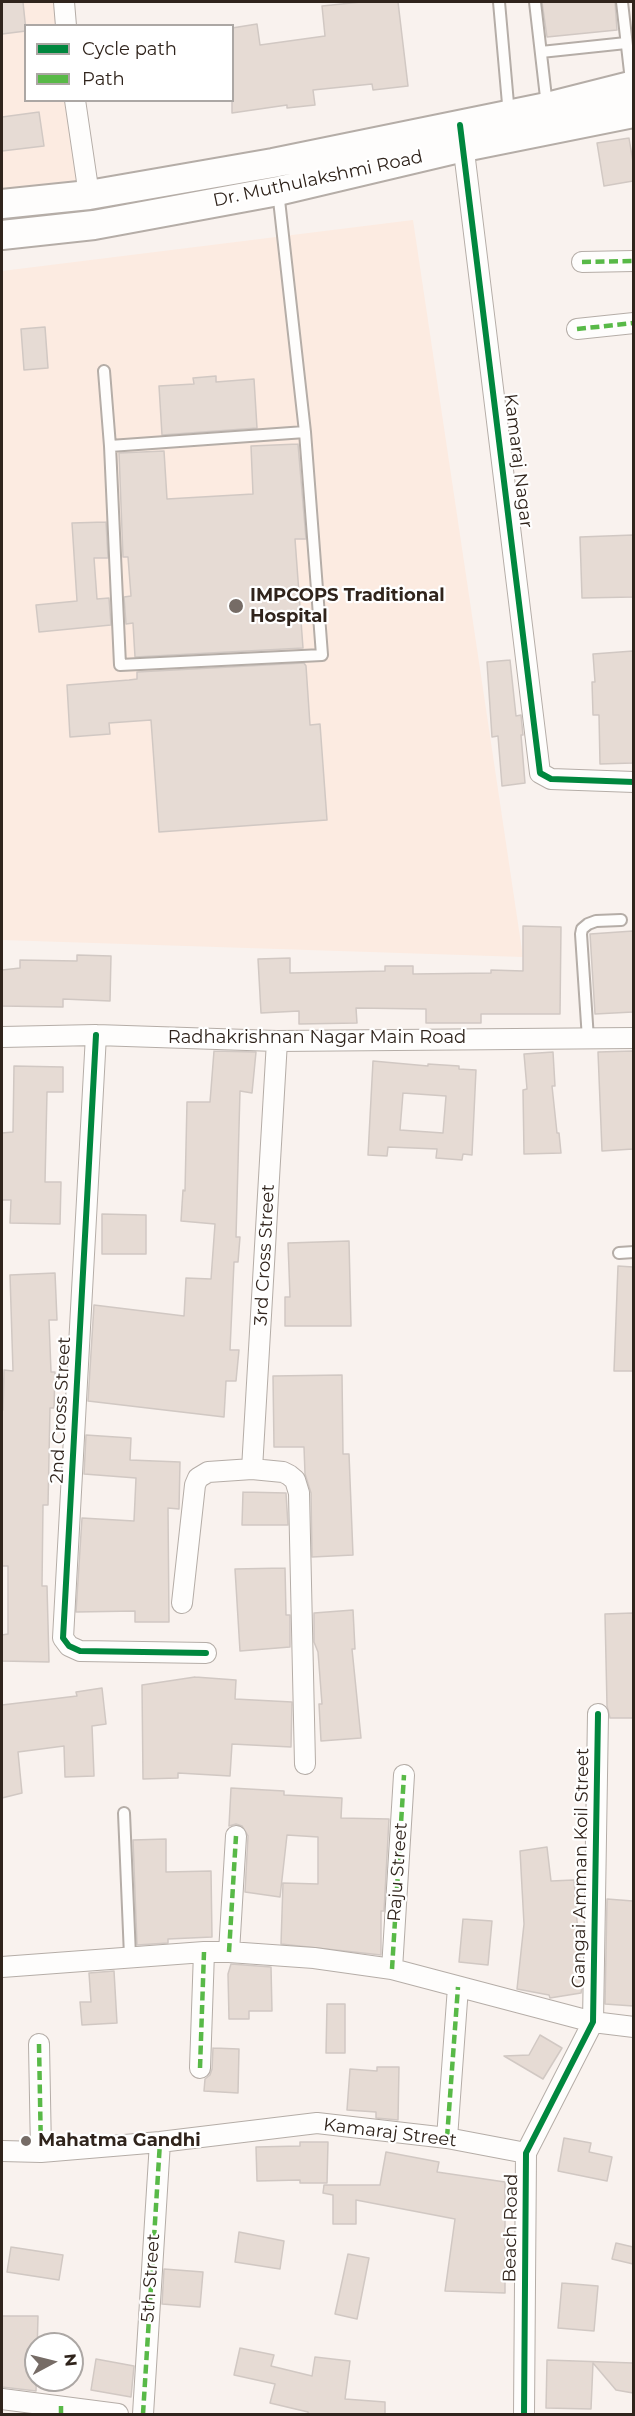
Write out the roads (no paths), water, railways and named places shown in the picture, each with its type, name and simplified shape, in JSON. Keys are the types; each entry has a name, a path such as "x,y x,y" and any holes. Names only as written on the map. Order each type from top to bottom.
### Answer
{"main road":[{"name":"Dr. Muthulakshmi Road","path":"2,235 94,225 276,177 462,136 562,111 633,83"},
{"name":"Dr. Muthulakshmi Road","path":"462,136 509,115 562,111 633,113"},
{"name":"Dr. Muthulakshmi Road","path":"2,204 276,177"}],"street":[{"path":"64,2 66,24"},
{"path":"75,102 89,195"},
{"name":"Kamaraj Nagar","path":"462,136 540,773 545,777 633,782"},
{"path":"582,262 633,261"},
{"path":"578,328 633,323"},
{"name":"Radhakrishnan Nagar Main Road","path":"2,1037 96,1035 277,1041 633,1038"},
{"name":"2nd Cross Street","path":"96,1035 63,1638 69,1646 80,1651 206,1653"},
{"name":"3rd Cross Street","path":"252,1469 277,1041"},
{"path":"182,1603 195,1485 198,1478 208,1472 252,1469 283,1472 290,1475 295,1480 299,1493 305,1764"},
{"name":"Gangai Amman Koil Street","path":"2,1966 204,1952 314,1958 392,1969 593,2022 598,1714"},
{"name":"Raju Street","path":"392,1969 404,1775"},
{"path":"229,1952 236,1836"},
{"path":"200,2068 204,1952"},
{"path":"447,2138 458,1987"},
{"path":"593,2022 633,2027"},
{"name":"Beach Road","path":"524,2415 526,2154 593,2022"},
{"path":"39,2044 41,2152"},
{"name":"Kamaraj Street","path":"2,2151 41,2152 160,2142 317,2123 447,2138 526,2154"},
{"name":"5th Street","path":"143,2415 160,2142"},
{"path":"2,2399 61,2410 118,2415"}],"lane":[{"path":"499,2 509,115"},
{"path":"535,2 541,52 562,111"},
{"path":"622,2 633,83"},
{"path":"541,52 627,43"},
{"path":"104,371 110,446 120,665 322,655 305,432 276,177"},
{"path":"110,446 305,432"},
{"path":"588,1039 582,928 596,921 621,920"},
{"path":"619,1253 633,1252"},
{"path":"124,1814 130,1956"}],"place":[{"name":"IMPCOPS Traditional Hospital","path":"236,606"},
{"name":"Mahatma Gandhi","path":"26,2141"}]}
